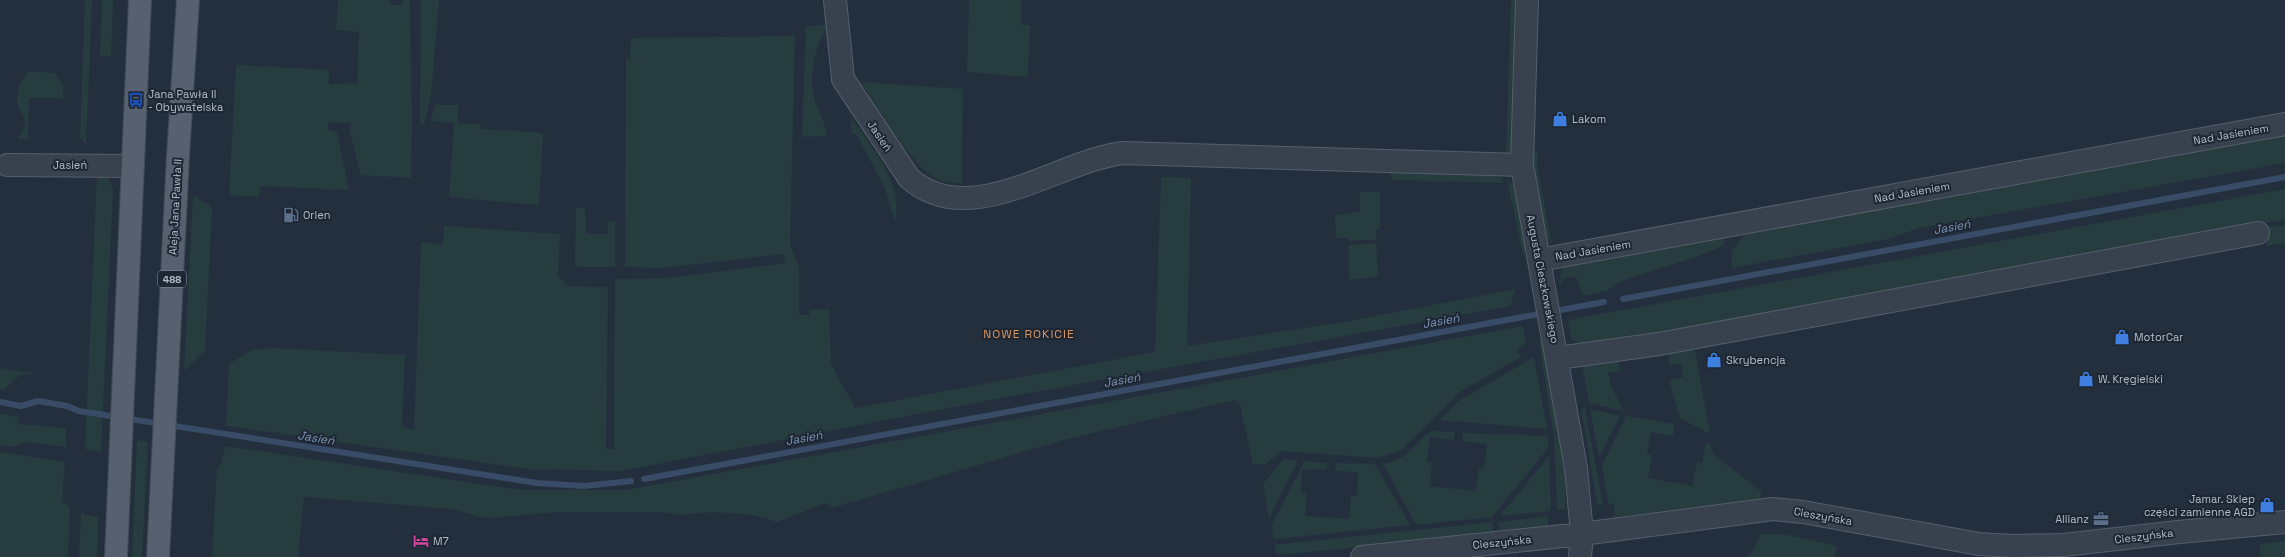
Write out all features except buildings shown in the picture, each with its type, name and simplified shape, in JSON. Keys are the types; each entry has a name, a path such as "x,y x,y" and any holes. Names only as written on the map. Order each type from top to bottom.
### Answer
{"main road":[{"path":"116,557 140,0"},
{"name":"Aleja Jana Pawła II","path":"158,557 178,156 188,0"}],"street":[{"name":"Jasień","path":"835,0 841,69 847,87 909,178 918,186 929,192 951,197 975,199 1000,193 1097,158 1123,153 1522,165"},
{"name":"Augusta Cieszkowskiego","path":"1527,0 1522,165 1556,348 1576,468 1582,534 1580,557"},
{"name":"Nad Jasieniem","path":"1539,260 2285,124"},
{"name":"Jasień","path":"7,165 133,166"},
{"path":"1556,348 1659,344 2258,234"},
{"name":"Cieszyńska","path":"1362,557 1582,534 1773,509 1803,512 1979,544 2012,546 2063,545 2285,522"}],"green space":[{"path":"85,0 92,0 86,145 80,137"},
{"path":"102,0 113,0 111,56 100,55"},
{"path":"338,0 390,0 391,5 402,5 402,0 410,0 412,125 411,178 361,175 349,129 352,123 328,122 329,130 337,132 349,190 260,186 259,197 229,195 236,65 329,70 329,84 357,83 359,32 336,30"},
{"path":"421,0 439,0 431,96 424,124 420,124"},
{"path":"969,0 1021,0 1021,25 1030,25 1028,77 967,72"},
{"path":"1511,0 1518,0 1513,146 1506,154"},
{"path":"828,25 814,60 812,79 814,97 825,125 827,136 802,137 806,26"},
{"path":"795,36 790,243 799,269 799,315 809,315 810,310 829,309 831,364 855,408 1155,352 1161,177 1191,178 1187,346 1349,321 1516,289 1510,306 985,401 621,471 527,469 226,426 229,364 252,350 274,348 405,355 402,426 414,430 421,242 443,244 444,226 560,234 558,276 569,286 608,287 606,449 614,449 615,279 668,278 785,263 784,254 663,268 625,267 626,59 630,59 631,38"},
{"path":"30,71 55,73 63,85 63,98 29,98 28,139 17,139 25,124 25,120 18,105 17,95 21,81"},
{"path":"861,82 963,89 962,183 941,181 930,175 920,166 902,144"},
{"path":"435,105 458,105 458,123 480,124 480,129 543,133 539,205 449,197 454,123 430,121"},
{"path":"853,120 877,155 891,181 897,208 895,222 884,186 856,134 852,134 850,122"},
{"path":"2285,133 2285,163 1919,228 1888,239 1732,268 1731,251 1748,231"},
{"path":"1532,152 1538,152 1537,166 1552,244 1548,238 1540,215 1533,172"},
{"path":"1388,172 1494,176 1501,178 1503,183 1394,180"},
{"path":"97,174 109,179 113,190 101,452 85,449"},
{"path":"1507,179 1514,186 1528,253 1523,255"},
{"path":"2285,189 2285,220 2212,230 2097,251 2098,256 2049,266 2047,260 1909,286 1910,292 1578,347 1577,342 1571,338 1568,320"},
{"path":"1360,192 1380,192 1380,229 1376,230 1376,240 1349,241 1349,238 1336,238 1335,215 1360,212"},
{"path":"193,195 209,205 212,210 205,350 184,371"},
{"path":"576,208 585,208 586,234 608,234 608,222 615,222 615,267 577,267 575,261"},
{"path":"2285,225 2285,243 2267,246 2264,227"},
{"path":"1722,236 1725,242 1723,246 1696,257 1621,281 1606,291 1583,296 1576,276 1563,279 1559,286 1563,265"},
{"path":"1376,243 1378,277 1349,280 1349,245"},
{"path":"1523,326 1526,343 1518,350 1521,357 1461,391 1401,450 1377,458 1282,451 1265,464 1253,464 1240,405 1234,400 1067,439 832,508 826,503 777,522 752,515 715,512 680,515 660,512 559,512 485,518 451,509 304,497 298,557 212,557 217,467 221,465 225,446 520,490 626,490"},
{"path":"1543,340 1561,430 1553,431 1539,341"},
{"path":"1694,348 1710,434 1680,418 1669,381 1683,377 1681,364 1669,365 1669,353"},
{"path":"1534,357 1547,429 1440,420 1457,402"},
{"path":"1619,360 1620,371 1608,373 1611,386 1624,411 1589,403 1582,364"},
{"path":"0,368 38,374 20,375 4,390 0,389"},
{"path":"1585,408 1603,505 1599,505 1597,502 1581,409"},
{"path":"1590,409 1620,416 1599,457"},
{"path":"0,414 18,417 19,424 66,428 66,447 25,442 12,447 0,445"},
{"path":"1626,416 1674,424 1673,436 1651,432 1647,454 1652,455 1648,478 1692,486 1697,462 1702,463 1706,442 1709,443 1714,455 1762,492 1760,499 1615,517 1614,504 1608,503 1602,466"},
{"path":"1432,431 1455,432 1454,440 1430,437 1427,462 1432,463 1430,486 1476,491 1479,468 1484,469 1487,444 1462,441 1463,433 1547,436 1549,447 1492,517 1416,525 1383,464 1406,455"},
{"path":"1561,433 1565,469 1565,509 1557,510 1554,434"},
{"path":"137,440 148,442 142,557 132,557"},
{"path":"0,452 65,462 62,501 70,508 68,557 0,557"},
{"path":"1549,456 1551,511 1500,516"},
{"path":"1284,459 1298,461 1269,518 1263,484"},
{"path":"1305,461 1327,463 1326,470 1302,469 1301,493 1307,493 1305,516 1349,519 1351,496 1357,496 1358,472 1335,471 1336,463 1375,464 1410,525 1274,539 1271,526"},
{"path":"81,513 98,517 97,557 79,557"},
{"path":"1548,516 1548,527 1500,534 1498,522"},
{"path":"1492,522 1494,534 1277,555 1274,545"},
{"path":"1761,534 1783,534 1837,546 1834,557 1746,557 1751,553"},
{"path":"2285,541 2285,557 2260,557 2260,544"}],"waterway":[{"name":"Jasień","path":"1623,299 2285,177"},
{"name":"Jasień","path":"644,479 1604,302"},
{"name":"Jasień","path":"0,402 21,406 38,401 67,406 79,411 537,483 584,486 631,481"}],"place":[{"name":"Jana Pawła II - Obywatelska","path":"136,100"},
{"name":"Lakom","path":"1560,119"},
{"name":"Orlen","path":"291,215"},
{"name":"MotorCar","path":"2122,337"},
{"name":"Skrybencja","path":"1714,360"},
{"name":"W. Kręgielski","path":"2086,379"},
{"name":"Jamar. Sklep części zamienne AGD","path":"2267,505"},
{"name":"Allianz","path":"2101,519"},
{"name":"M7","path":"421,541"}],"district":[{"name":"NOWE ROKICIE","path":"1029,334"}]}
